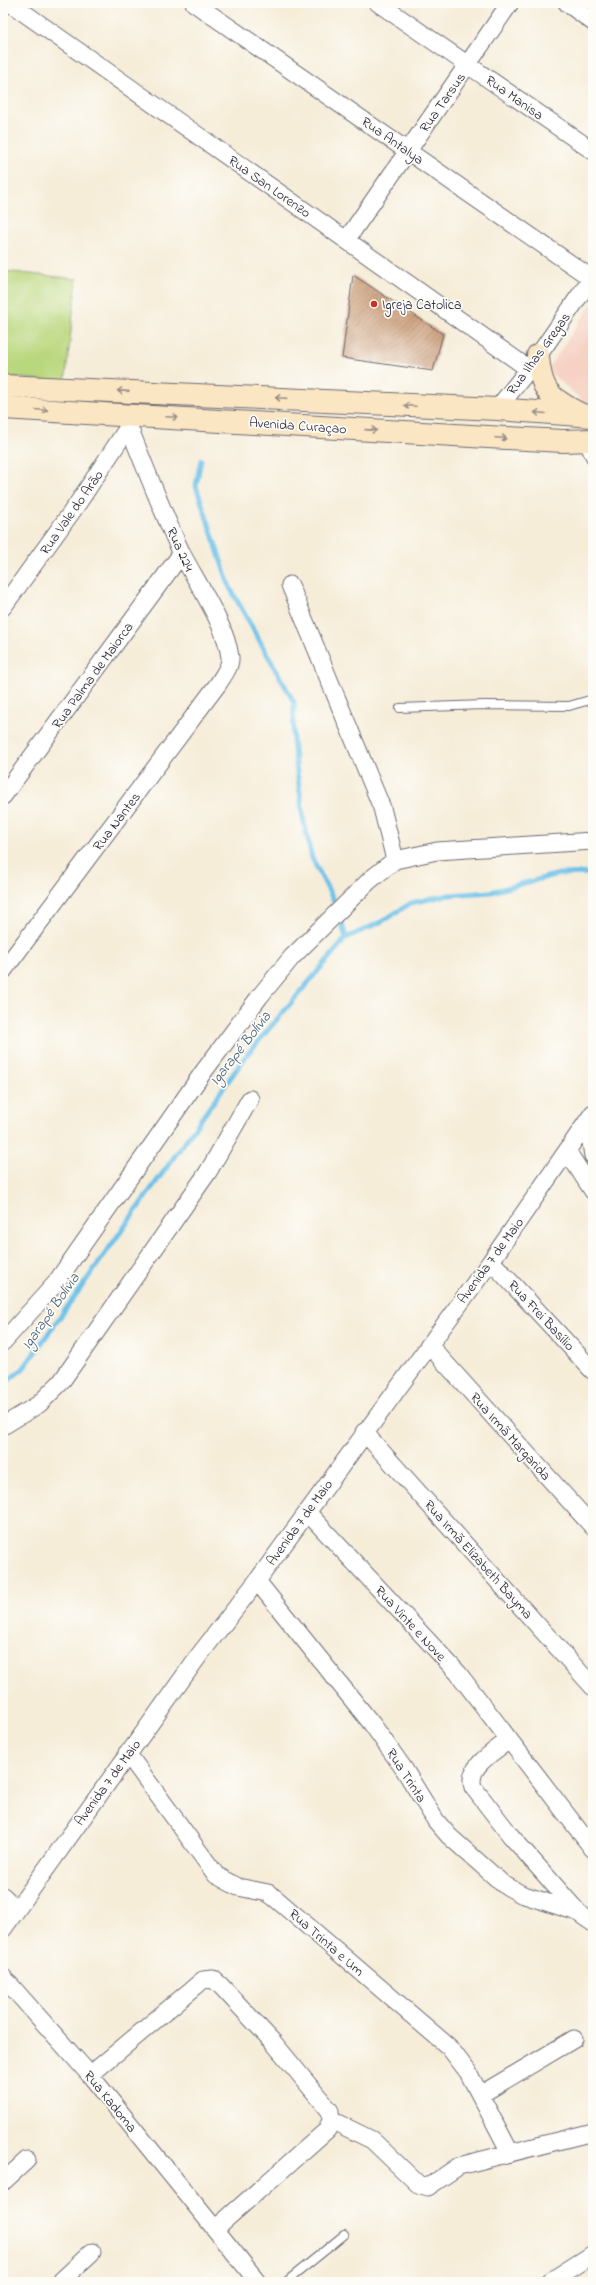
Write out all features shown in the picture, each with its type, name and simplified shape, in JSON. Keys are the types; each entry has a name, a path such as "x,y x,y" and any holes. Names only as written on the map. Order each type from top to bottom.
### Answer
{"main road":[{"path":"533,362 540,380 546,390 566,407 589,416"},
{"name":"Avenida Curaçao","path":"4,390 318,400 497,409 589,416"},
{"path":"311,426 318,400"},
{"name":"Avenida Curaçao","path":"3,408 133,421 311,426 488,437 587,440"}],"street":[{"name":"Rua San Lorenzo","path":"10,3 135,93 347,239 533,362"},
{"name":"Rua Antalya","path":"194,3 592,277"},
{"name":"Rua Manisa","path":"378,3 593,151"},
{"name":"Rua Tarsus","path":"347,239 510,3"},
{"path":"567,3 593,22"},
{"name":"Rua Ilhas Gregas","path":"497,409 533,362 592,277"},
{"name":"Rua 224","path":"133,421 182,553 227,644 230,658 227,669"},
{"name":"Rua Vale do Arão","path":"3,607 76,506 133,421"},
{"name":"Rua Palma de Maiorca","path":"3,796 182,553"},
{"path":"290,585 382,808 395,860"},
{"name":"Rua Nantes","path":"3,971 201,708 227,669"},
{"path":"3,1342 55,1284 204,1071 260,996 292,957 370,880 395,860 466,848 593,841"},
{"path":"3,1426 39,1404 62,1382 208,1172 250,1099"},
{"path":"593,1114 590,1136 593,1156"},
{"name":"Avenida 7 de Maio","path":"3,1929 127,1753 200,1654 257,1581 364,1432 491,1261 593,1114"},
{"path":"567,1151 593,1191"},
{"name":"Rua Frei Basílio","path":"491,1261 593,1371"},
{"name":"Rua Irmã Margarida","path":"429,1345 593,1527"},
{"name":"Rua Irmã Elizabeth Bayma","path":"364,1432 593,1687"},
{"name":"Rua Vinte e Nove","path":"307,1512 458,1673 593,1849"},
{"name":"Rua Trinta","path":"257,1581 380,1735 404,1769 436,1821 449,1836 503,1884 521,1894 577,1912 593,1923"},
{"path":"509,1740 480,1763 472,1774 470,1781 502,1824 577,1912"},
{"name":"Rua Trinta e Um","path":"127,1753 216,1875 238,1887 268,1893 275,1898 449,2047 468,2072 510,2152"},
{"path":"3,1896 16,1909"},
{"name":"Rua Kadoma","path":"3,1976 90,2075 216,2228 258,2282"},
{"path":"90,2075 203,1980 213,1979 273,2042 330,2111 331,2120 327,2130 216,2228"},
{"path":"480,2095 574,2039"},
{"path":"331,2120 372,2140 423,2186 428,2187 459,2166 593,2132"},
{"path":"3,2182 27,2160"},
{"path":"60,2282 92,2252"},
{"path":"549,2282 593,2254"}],"lane":[{"path":"587,440 593,463"},
{"path":"400,708 484,705 569,706 593,699"},
{"path":"286,2282 344,2235"}],"shaded area":[{"path":"593,302 593,405 589,406 547,370"}],"green space":[{"path":"3,271 77,279 65,383 3,376"}],"building":[{"name":"Igreja Catolica","path":"353,275 443,334 433,371 342,358"}],"waterway":[{"path":"201,460 196,486 230,588 294,702 293,742 304,823 312,858 338,909 346,938"},
{"name":"Igarapé Bolívia","path":"3,1384 23,1369 246,1056 346,938 381,922 411,903 449,895 491,892 559,874 593,873"}],"place":[{"name":"Igreja Catolica","path":"374,304"}]}
